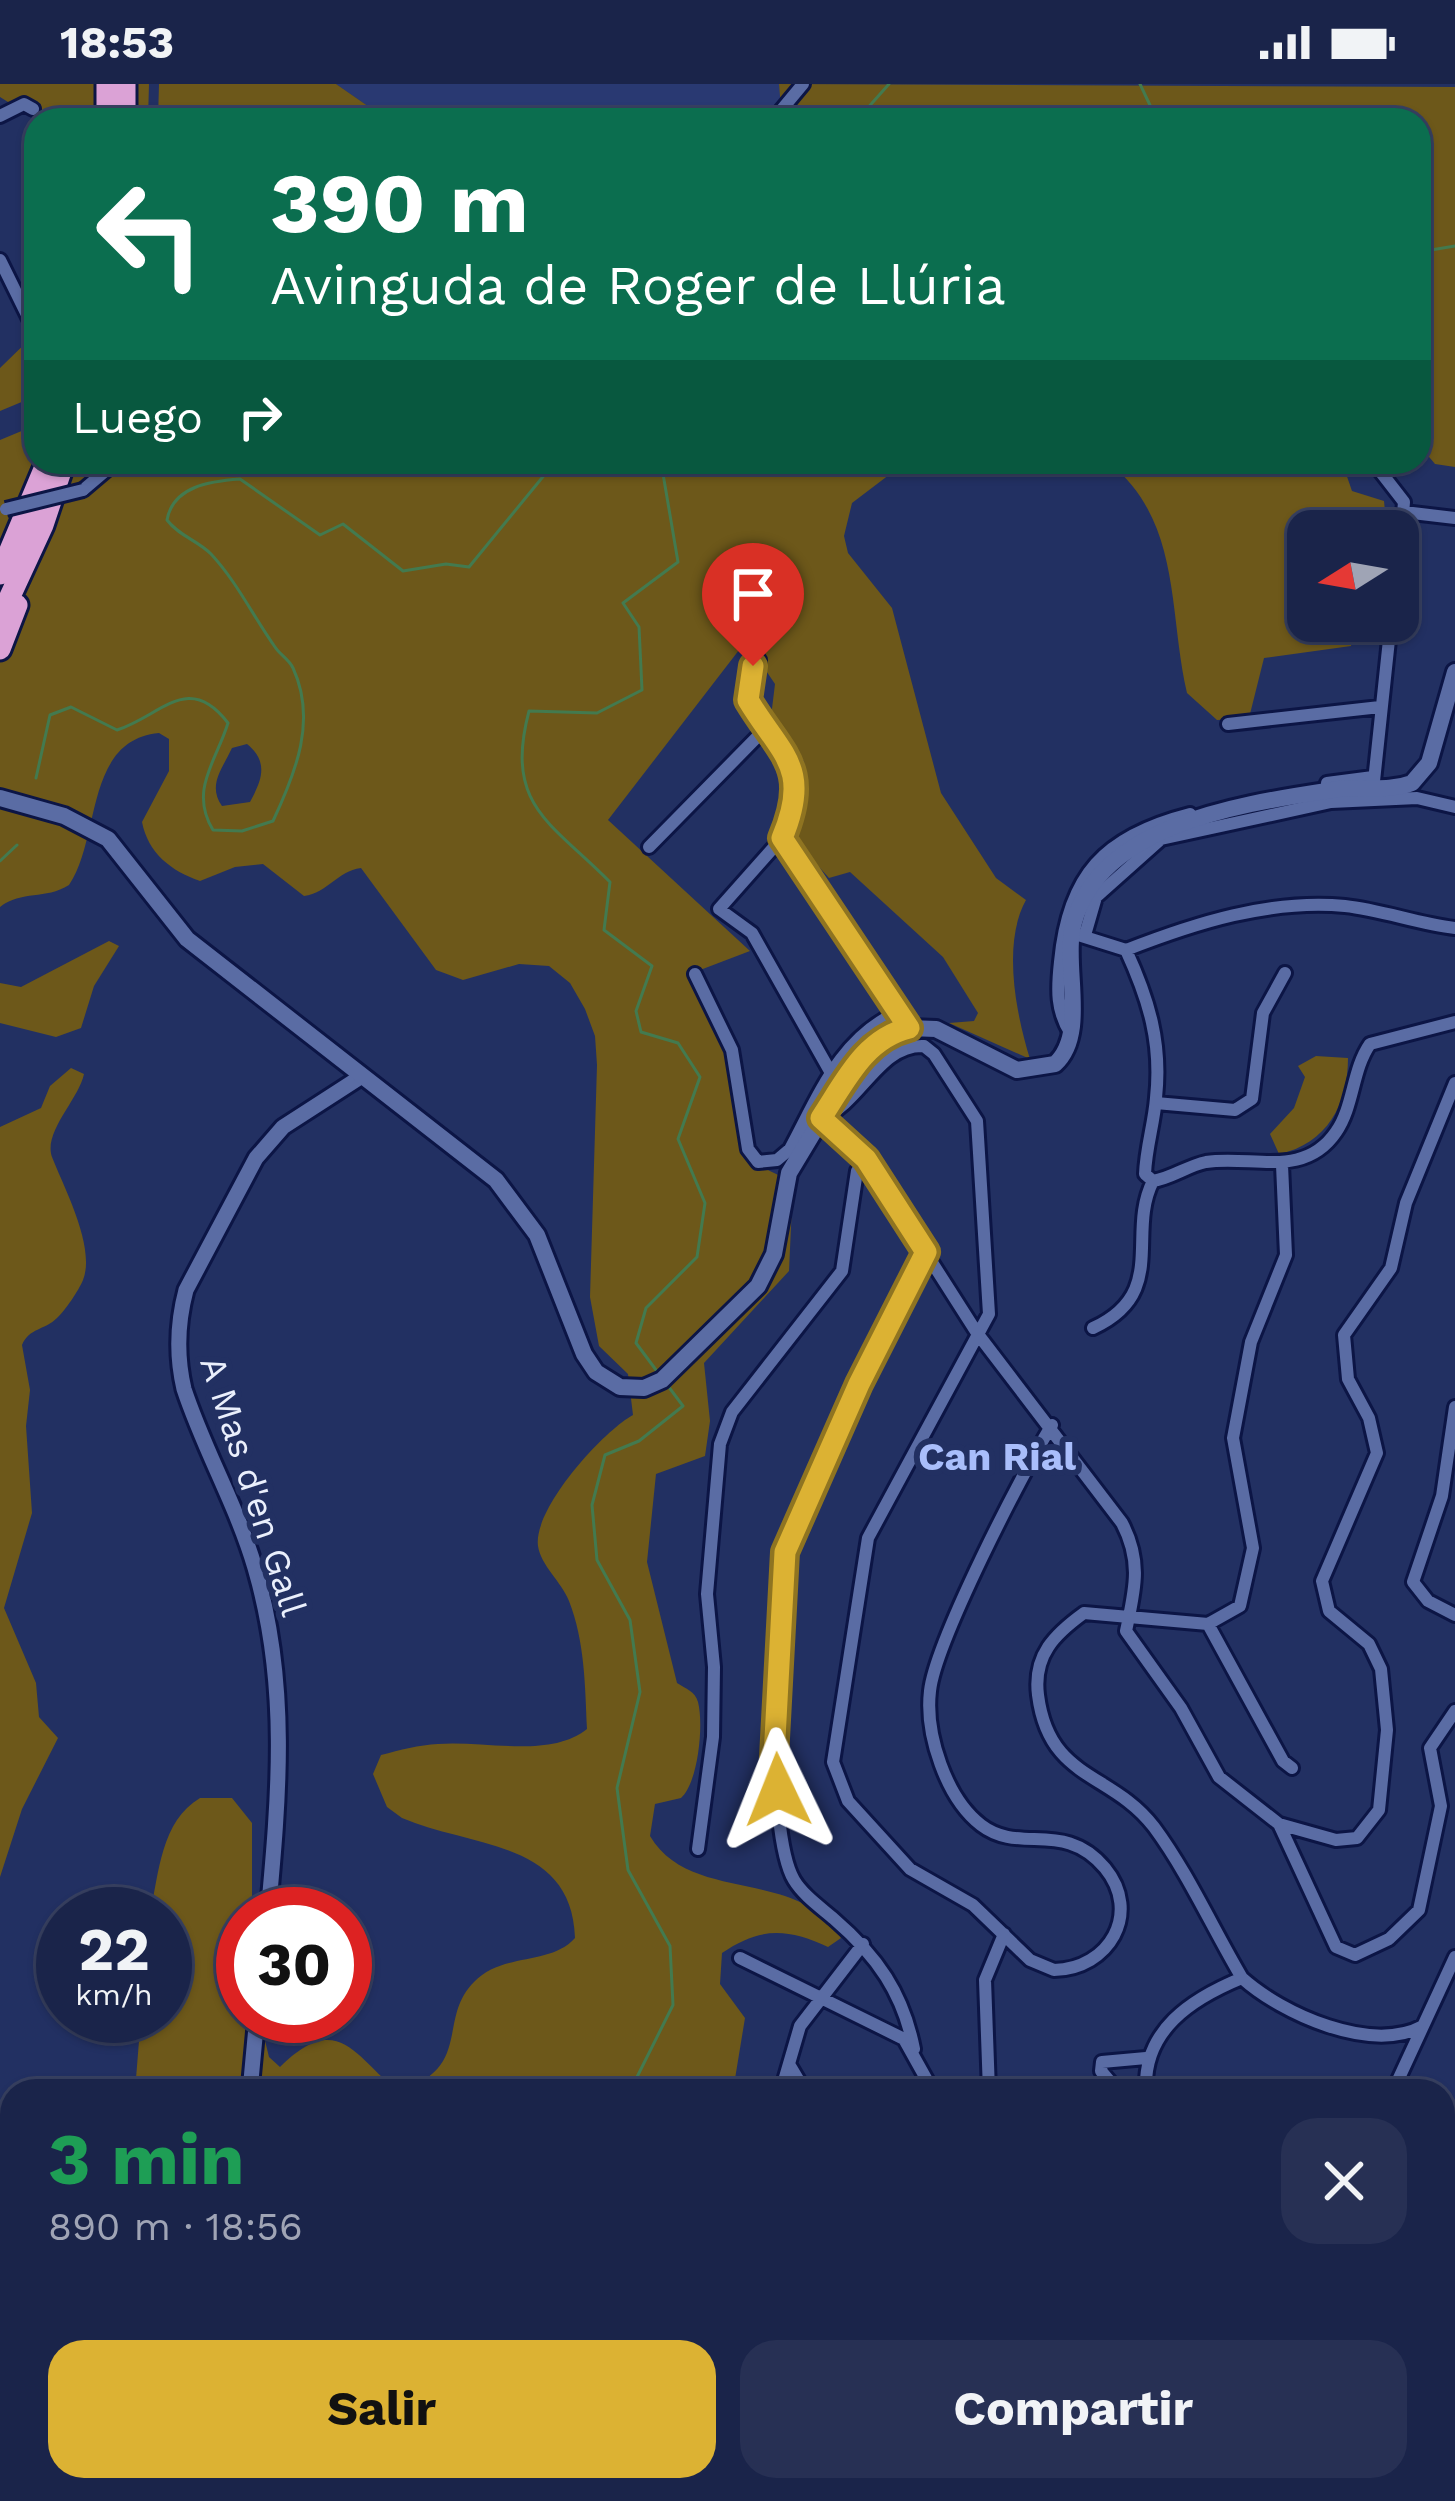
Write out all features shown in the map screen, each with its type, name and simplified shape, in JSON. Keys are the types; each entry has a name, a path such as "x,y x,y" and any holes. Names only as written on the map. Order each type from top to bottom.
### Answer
{"highway":[{"path":"3,566 42,474"},
{"path":"0,649 60,474"},
{"path":"0,619 43,525"}],"main road":[{"path":"5,804 64,816 109,839 187,939 504,1187 537,1235 584,1354 603,1377 631,1389 662,1380 758,1286 774,1254 785,1181 864,1054 883,1038 909,1028 951,1034 1005,1066 1026,1071 1055,1064 1071,1034 1078,934 1098,878 1166,827 1374,783 1412,791 1429,763 1455,672"}],"street":[{"path":"782,108 802,84"},
{"path":"0,116 24,104 31,108"},
{"path":"0,260 24,311"},
{"path":"3,510 83,490 102,474"},
{"path":"1382,474 1404,502 1404,510"},
{"path":"1419,514 1455,518"},
{"path":"1071,1034 1060,1017 1058,986 1064,920 1074,888 1132,835 1161,821 1374,783 1388,642"},
{"path":"759,660 746,682 748,700 765,729 783,745 794,775 795,796 782,838 719,909 752,933 831,1073"},
{"path":"1228,724 1380,707"},
{"path":"649,847 765,729"},
{"path":"1453,930 1342,906 1273,908 1190,925 1126,950 1078,934 1096,897 1161,839 1330,802 1412,791 1455,808"},
{"path":"782,838 909,1028"},
{"path":"1126,950 1150,1003 1158,1048 1156,1103 1145,1159 1145,1174 1153,1181"},
{"path":"1156,1103 1235,1109 1252,1099 1261,1060 1262,1013 1285,973"},
{"path":"695,974 732,1050 748,1149 758,1162 777,1160 790,1149 831,1073 871,1024 898,1012"},
{"path":"1093,1328 1110,1320 1142,1278 1146,1195 1153,1181 1221,1160 1243,1158 1282,1166 1304,1158 1336,1132 1357,1062 1370,1044 1455,1022"},
{"path":"1052,1425 939,1657 930,1690 931,1717 947,1779 974,1819 1003,1836 1054,1837 1077,1844 1117,1886 1121,1912 1115,1940 1106,1951 1064,1970 1037,1965 973,1905 910,1869 848,1801 833,1762 868,1538 976,1333 989,1314 977,1121 934,1054 924,1046 898,1051 842,1108 821,1118 866,1159 976,1333 1052,1425 1128,1532 1136,1566 1126,1631 1181,1708 1208,1764 1279,1824 1336,1840 1357,1838 1378,1810 1387,1730 1381,1669 1369,1645 1329,1611 1322,1581 1377,1453 1369,1418 1348,1379 1343,1335 1391,1268 1406,1203 1455,1083"},
{"name":"A Mas d'en Gall","path":"270,1887 281,1773 277,1681 255,1567 184,1389 178,1366 180,1313 194,1274 256,1158 283,1127 362,1076"},
{"path":"698,1850 712,1738 714,1667 707,1594 720,1444 732,1412 842,1271 857,1172 866,1159"},
{"path":"1282,1166 1286,1255 1251,1342 1233,1438 1253,1548 1240,1606 1208,1624 1084,1613 1049,1639 1037,1682 1043,1730 1064,1757 1152,1824 1242,1978 1293,2011 1342,2029 1400,2036 1423,2026"},
{"path":"926,1252 793,1528 781,1576 774,1757 788,1867 797,1886 863,1944 898,1995 928,2079"},
{"path":"1455,1407 1442,1496 1413,1582 1428,1601 1455,1615"},
{"path":"1208,1624 1283,1761 1292,1768"},
{"path":"1279,1824 1336,1947 1355,1955 1389,1939 1419,1910 1441,1806 1430,1748 1455,1711"},
{"path":"988,2079 985,1980 1004,1934"},
{"path":"785,2079 800,2026 863,1944"},
{"path":"1399,2079 1455,1957"},
{"path":"740,1958 821,1996 914,2049"},
{"path":"1146,2079 1146,2058 1195,1999 1242,1978"},
{"path":"251,2079 254,2043"},
{"path":"1108,2079 1101,2071 1102,2062 1146,2058"},
{"path":"789,2064 798,2079"}],"shaded area":[{"path":"0,84 149,84 148,108 24,108 24,112 0,97"},
{"path":"159,84 336,84 371,108 158,108"},
{"path":"336,84 779,84 783,108 371,108"},
{"path":"779,84 1455,87 1455,467 1431,459 1431,108 781,108"},
{"path":"24,345 24,401 0,411 0,368"},
{"path":"24,430 24,474 890,474 852,503 844,536 848,553 892,608 941,793 996,878 1026,900 1013,957 1016,1000 1030,1059 949,1023 974,1021 978,1013 943,957 850,872 829,878 795,840 808,797 804,761 770,725 775,684 746,641 608,820 750,951 687,975 728,1056 745,1159 793,1182 789,1271 704,1363 710,1421 705,1456 656,1474 647,1562 677,1683 697,1698 700,1712 692,1780 681,1798 655,1804 650,1836 668,1857 691,1871 799,1901 822,1916 841,1938 828,1947 774,1933 749,1938 722,1953 720,1984 745,2018 735,2079 425,2079 446,2056 457,2011 474,1982 498,1966 565,1947 575,1938 570,1906 557,1882 514,1852 402,1818 387,1807 373,1774 381,1755 410,1748 456,1743 535,1746 572,1738 587,1729 578,1632 565,1594 543,1560 539,1530 572,1473 604,1437 633,1415 628,1374 599,1346 590,1297 597,1065 595,1036 570,983 549,966 519,964 463,980 436,970 361,868 304,896 263,864 235,867 200,881 170,866 155,852 142,822 169,771 169,739 159,733 135,740 118,753 106,772 69,885 0,907 0,440","holes":["247,744 261,772 250,802 222,806 216,784 232,748"]},
{"path":"1121,474 1346,474 1352,491 1384,501 1385,510 1287,510 1287,642 1352,642 1351,646 1264,658 1249,718 1217,720 1187,693 1168,569 1149,511"},
{"path":"109,941 119,946 94,986 81,1028 56,1037 0,1023 0,983 21,987"},
{"path":"1316,1056 1348,1058 1339,1106 1310,1141 1279,1154 1270,1134 1294,1108 1305,1077 1298,1066"},
{"path":"71,1068 84,1074 51,1147 82,1235 86,1267 64,1311 22,1345 30,1390 26,1426 32,1513 4,1608 36,1683 39,1717 58,1738 22,1809 0,1877 0,1127 41,1108 50,1086"},
{"path":"200,1798 232,1798 252,1823 252,1887 216,1887 216,2043 266,2043 269,2057 280,2067 315,2043 342,2043 385,2079 136,2079 139,2043 192,2043 192,1887 155,1887 177,1820"}],"waterway":[{"path":"868,108 889,84"},
{"path":"1140,84 1151,108"},
{"path":"1431,250 1455,246"},
{"path":"36,778 50,715 71,707 117,730 174,702 200,700 228,723 204,789 206,816 213,830 242,831 273,821 301,746 300,687 291,665 220,565 167,520 185,493 240,479 320,535 343,524 403,571 446,564 469,567 545,474"},
{"path":"659,1374 636,1343 646,1308 697,1257 705,1203 678,1139 700,1077 678,1043 641,1032 636,1011 652,966 604,930 610,882 538,810 523,769 523,743 529,711 597,713 642,690 639,627 623,603 678,562 663,474"},
{"path":"0,861 17,845"},
{"path":"636,2079 673,2005 670,1946 628,1870 617,1788 640,1692 630,1620 597,1560 592,1505 605,1455 639,1441 683,1406 668,1386"}],"district":[{"name":"Can Rial","path":"997,1456"}],"route":[{"path":"753,666 746,682 748,700 765,729 783,745 794,775 795,796 782,838 909,1028 883,1038 864,1054 821,1118 866,1159 926,1252 859,1384 785,1552 774,1757 778,1790"}]}
